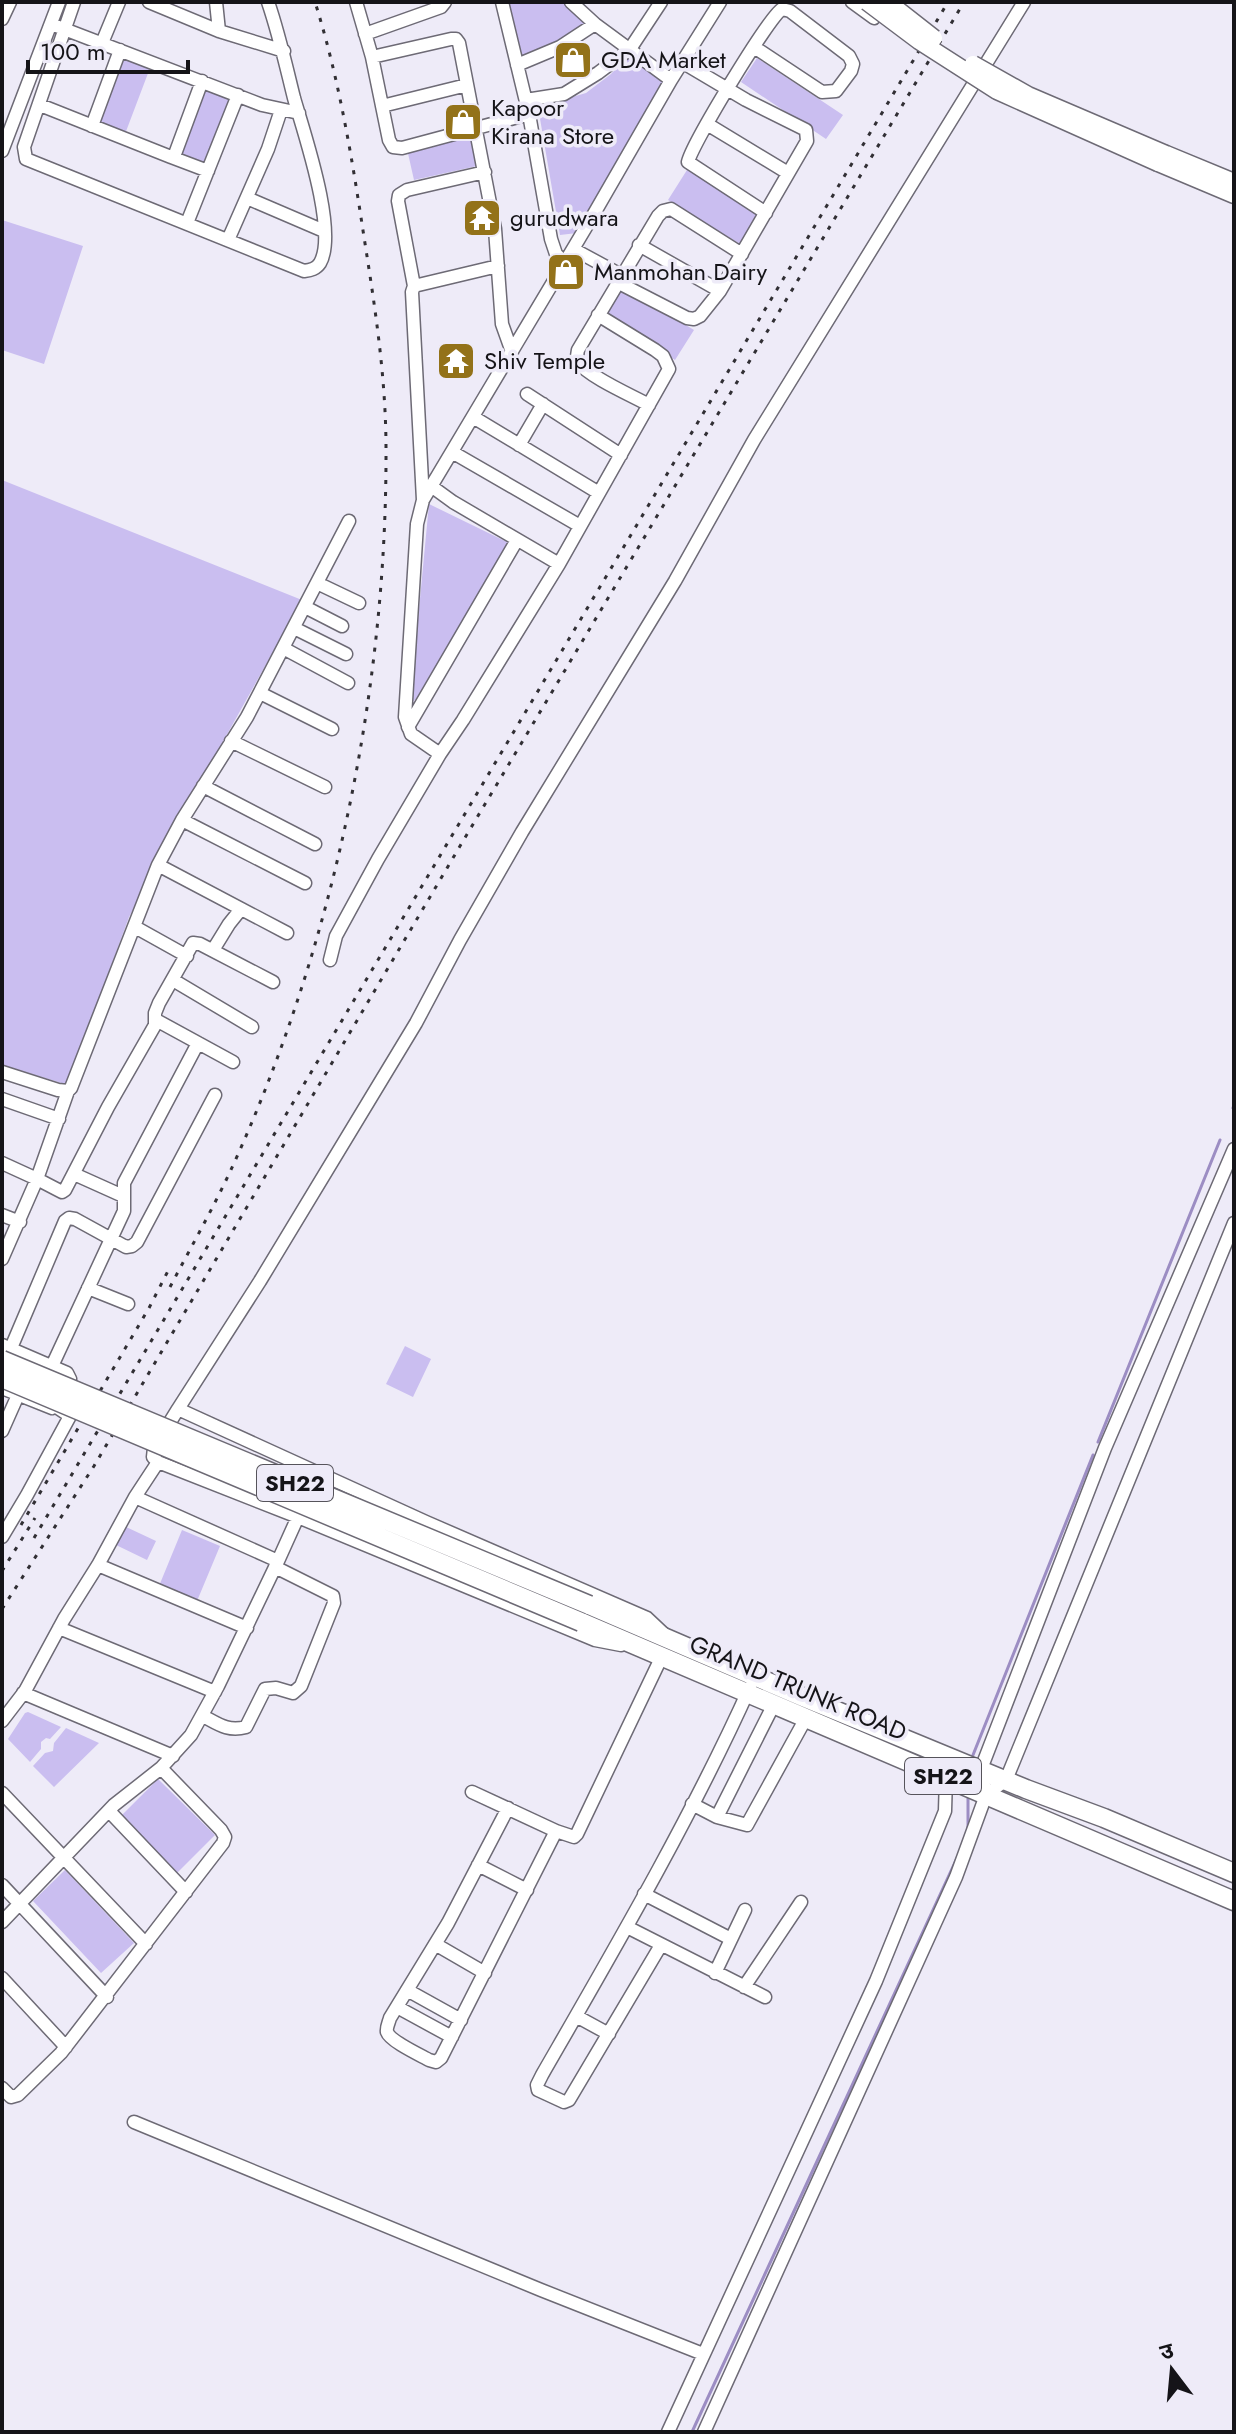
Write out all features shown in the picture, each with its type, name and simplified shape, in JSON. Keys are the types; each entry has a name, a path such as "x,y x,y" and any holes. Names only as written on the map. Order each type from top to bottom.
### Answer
{"highway":[{"name":"SH22","path":"5,1351 661,1649"},
{"name":"SH22","path":"2,1378 585,1614"},
{"name":"GRAND TRUNK ROAD","path":"661,1649 981,1769 1228,1870"},
{"name":"GRAND TRUNK ROAD","path":"751,1684 774,1704 1234,1901"},
{"path":"1212,1892 1228,1870"}],"main road":[{"path":"867,2 919,41 997,91 1162,158 1234,182"},
{"path":"888,2 919,28 988,73 1234,195"}],"street":[{"path":"2,19 10,2"},
{"path":"2,151 59,2"},
{"path":"74,2 24,147 26,159 304,271 314,269 319,264 324,231 318,188 284,51 268,2"},
{"path":"102,43 119,2"},
{"path":"149,2 219,31 284,51"},
{"path":"216,2 219,31"},
{"path":"356,2 393,147 402,148 529,114"},
{"path":"365,34 441,7 445,2"},
{"path":"502,2 529,114 551,239 556,254 565,263"},
{"path":"571,2 595,24 671,80"},
{"path":"526,100 564,94 630,49 658,7 643,2"},
{"path":"440,754 411,734 405,717 417,524 423,500 720,2"},
{"path":"852,2 874,18"},
{"path":"661,1649 595,1640 158,1462 153,1457 154,1448 260,1281 416,1023 522,832 675,581 754,440 1024,2"},
{"path":"754,47 822,92 836,91 853,64 849,56 790,11 782,9 775,14 754,47 728,89 707,124 688,162 766,213"},
{"path":"51,24 238,95 299,113"},
{"path":"517,65 560,47 595,24"},
{"path":"372,57 456,39 485,172 498,266 502,324 512,352"},
{"path":"92,126 120,50"},
{"path":"573,249 694,319 720,291 766,213 807,141 806,130 682,62"},
{"path":"171,157 175,154 202,81"},
{"path":"382,106 467,85"},
{"path":"187,223 238,95"},
{"path":"40,105 208,171"},
{"path":"228,240 281,110"},
{"path":"707,124 788,173"},
{"path":"423,500 414,286 399,195 407,190 485,172"},
{"path":"247,198 324,231"},
{"path":"649,405 599,377 577,359 578,350 639,245 659,213 671,209 742,254"},
{"path":"639,245 720,291"},
{"path":"414,286 498,266"},
{"path":"330,960 341,927 440,754 559,564 669,369 668,363 655,350 598,315"},
{"path":"527,394 621,455"},
{"path":"519,445 543,404"},
{"path":"473,417 599,493"},
{"path":"452,452 580,526"},
{"path":"431,486 559,564"},
{"path":"2,1259 20,1222 68,1091 74,1083 158,865 260,693 349,521"},
{"path":"408,727 517,540"},
{"path":"317,583 359,603"},
{"path":"305,607 342,626"},
{"path":"294,628 346,654"},
{"path":"283,648 348,683"},
{"path":"260,693 332,729"},
{"path":"231,741 325,787"},
{"path":"203,786 315,844"},
{"path":"182,820 305,883"},
{"path":"158,865 287,933"},
{"path":"213,950 241,909"},
{"path":"135,927 187,956"},
{"path":"2,1163 62,1192 65,1190 156,1020 159,1003 193,943 197,942 273,982"},
{"path":"173,980 252,1027"},
{"path":"156,1020 233,1062"},
{"path":"52,1366 124,1211 124,1183 198,1043"},
{"path":"2,1072 68,1091"},
{"path":"55,1407 70,1379 67,1373 5,1351 65,1221 75,1219 126,1247 137,1242 215,1095"},
{"path":"2,1099 59,1119"},
{"path":"704,2432 956,1877 986,1795 981,1769 1105,1448 1234,1149"},
{"path":"74,1174 123,1196"},
{"path":"2,1215 20,1222"},
{"path":"986,1795 1006,1780 1234,1223"},
{"path":"88,1288 128,1304"},
{"path":"2,1388 49,1408 55,1407 70,1416 2,1537"},
{"path":"2,1431 18,1395"},
{"path":"178,1409 647,1618 661,1649 577,1834 570,1836 556,1831 472,1792"},
{"path":"2,1721 23,1693 158,1462"},
{"path":"2,1922 109,1811 161,1768 191,1735 247,1628 317,1472"},
{"path":"135,1497 276,1564 333,1596 334,1603 301,1686 293,1693 276,1688 265,1689 246,1727 236,1730 226,1728 203,1716"},
{"path":"98,1565 247,1628"},
{"path":"59,1628 215,1692"},
{"path":"661,1945 569,2100 564,2102 538,2090 537,2085 627,1927 692,1804 751,1684"},
{"path":"23,1693 173,1756"},
{"path":"717,1817 774,1704"},
{"path":"692,1804 717,1817 744,1825 751,1821 806,1718"},
{"path":"2,2088 11,2097 18,2095 66,2047 223,1843 225,1837 221,1830 161,1768"},
{"path":"668,2432 876,1981 945,1811 946,1777"},
{"path":"2,1793 146,1944"},
{"path":"508,1808 387,2029 388,2035 429,2060 436,2062 441,2058 556,1831"},
{"path":"109,1811 186,1892"},
{"path":"478,1865 527,1890"},
{"path":"2,1885 107,1997"},
{"path":"644,1894 731,1939"},
{"path":"744,1987 801,1902"},
{"path":"715,1973 745,1910"},
{"path":"627,1927 765,1997"},
{"path":"435,1944 485,1973"},
{"path":"2,1978 66,2047"},
{"path":"407,1990 461,2020"},
{"path":"397,2007 452,2037"},
{"path":"576,2016 609,2034"},
{"path":"134,2122 703,2354"}],"shaded area":[{"path":"502,2 568,2 595,24 517,65"},
{"path":"629,55 667,81 577,233 560,235 538,107 586,93"},
{"path":"122,58 150,68 125,134 97,123"},
{"path":"757,58 843,115 826,139 741,82"},
{"path":"205,89 233,99 207,166 179,156"},
{"path":"471,136 477,166 414,180 407,149"},
{"path":"687,170 759,214 740,244 668,200"},
{"path":"2,220 83,246 44,364 2,350"},
{"path":"622,286 694,330 675,360 604,316"},
{"path":"2,480 302,600 129,917 68,1085 2,1065"},
{"path":"429,504 509,543 416,699 410,704"},
{"path":"405,1346 431,1359 413,1397 386,1384"},
{"path":"124,1526 156,1541 147,1560 116,1545"},
{"path":"182,1530 220,1546 197,1601 159,1586"},
{"path":"28,1712 61,1727 50,1739 41,1742 41,1749 30,1762 8,1739"},
{"path":"66,1728 99,1743 54,1787 33,1766 45,1753 53,1751 54,1743"},
{"path":"158,1779 215,1835 177,1873 120,1817"},
{"path":"65,1870 134,1943 101,1973 33,1901"}],"waterway":[{"path":"1098,1442 1220,1140"},
{"path":"973,1755 1093,1455"},
{"path":"968,1794 968,1830"},
{"path":"692,2432 958,1856"}],"railway":[{"path":"170,1287 229,1174 297,1002 324,912 346,820 364,728 376,634 384,541 386,422 382,369 350,148 315,2"},
{"path":"34,1538 948,2"},
{"path":"2,1609 94,1466 964,2"},
{"path":"21,1525 169,1269"},
{"path":"2,1571 35,1518"}],"place":[{"name":"GDA Market","path":"573,60"},
{"name":"Kapoor Kirana Store","path":"463,122"},
{"name":"gurudwara","path":"482,218"},
{"name":"Manmohan Dairy","path":"566,272"},
{"name":"Shiv Temple","path":"456,361"}]}
